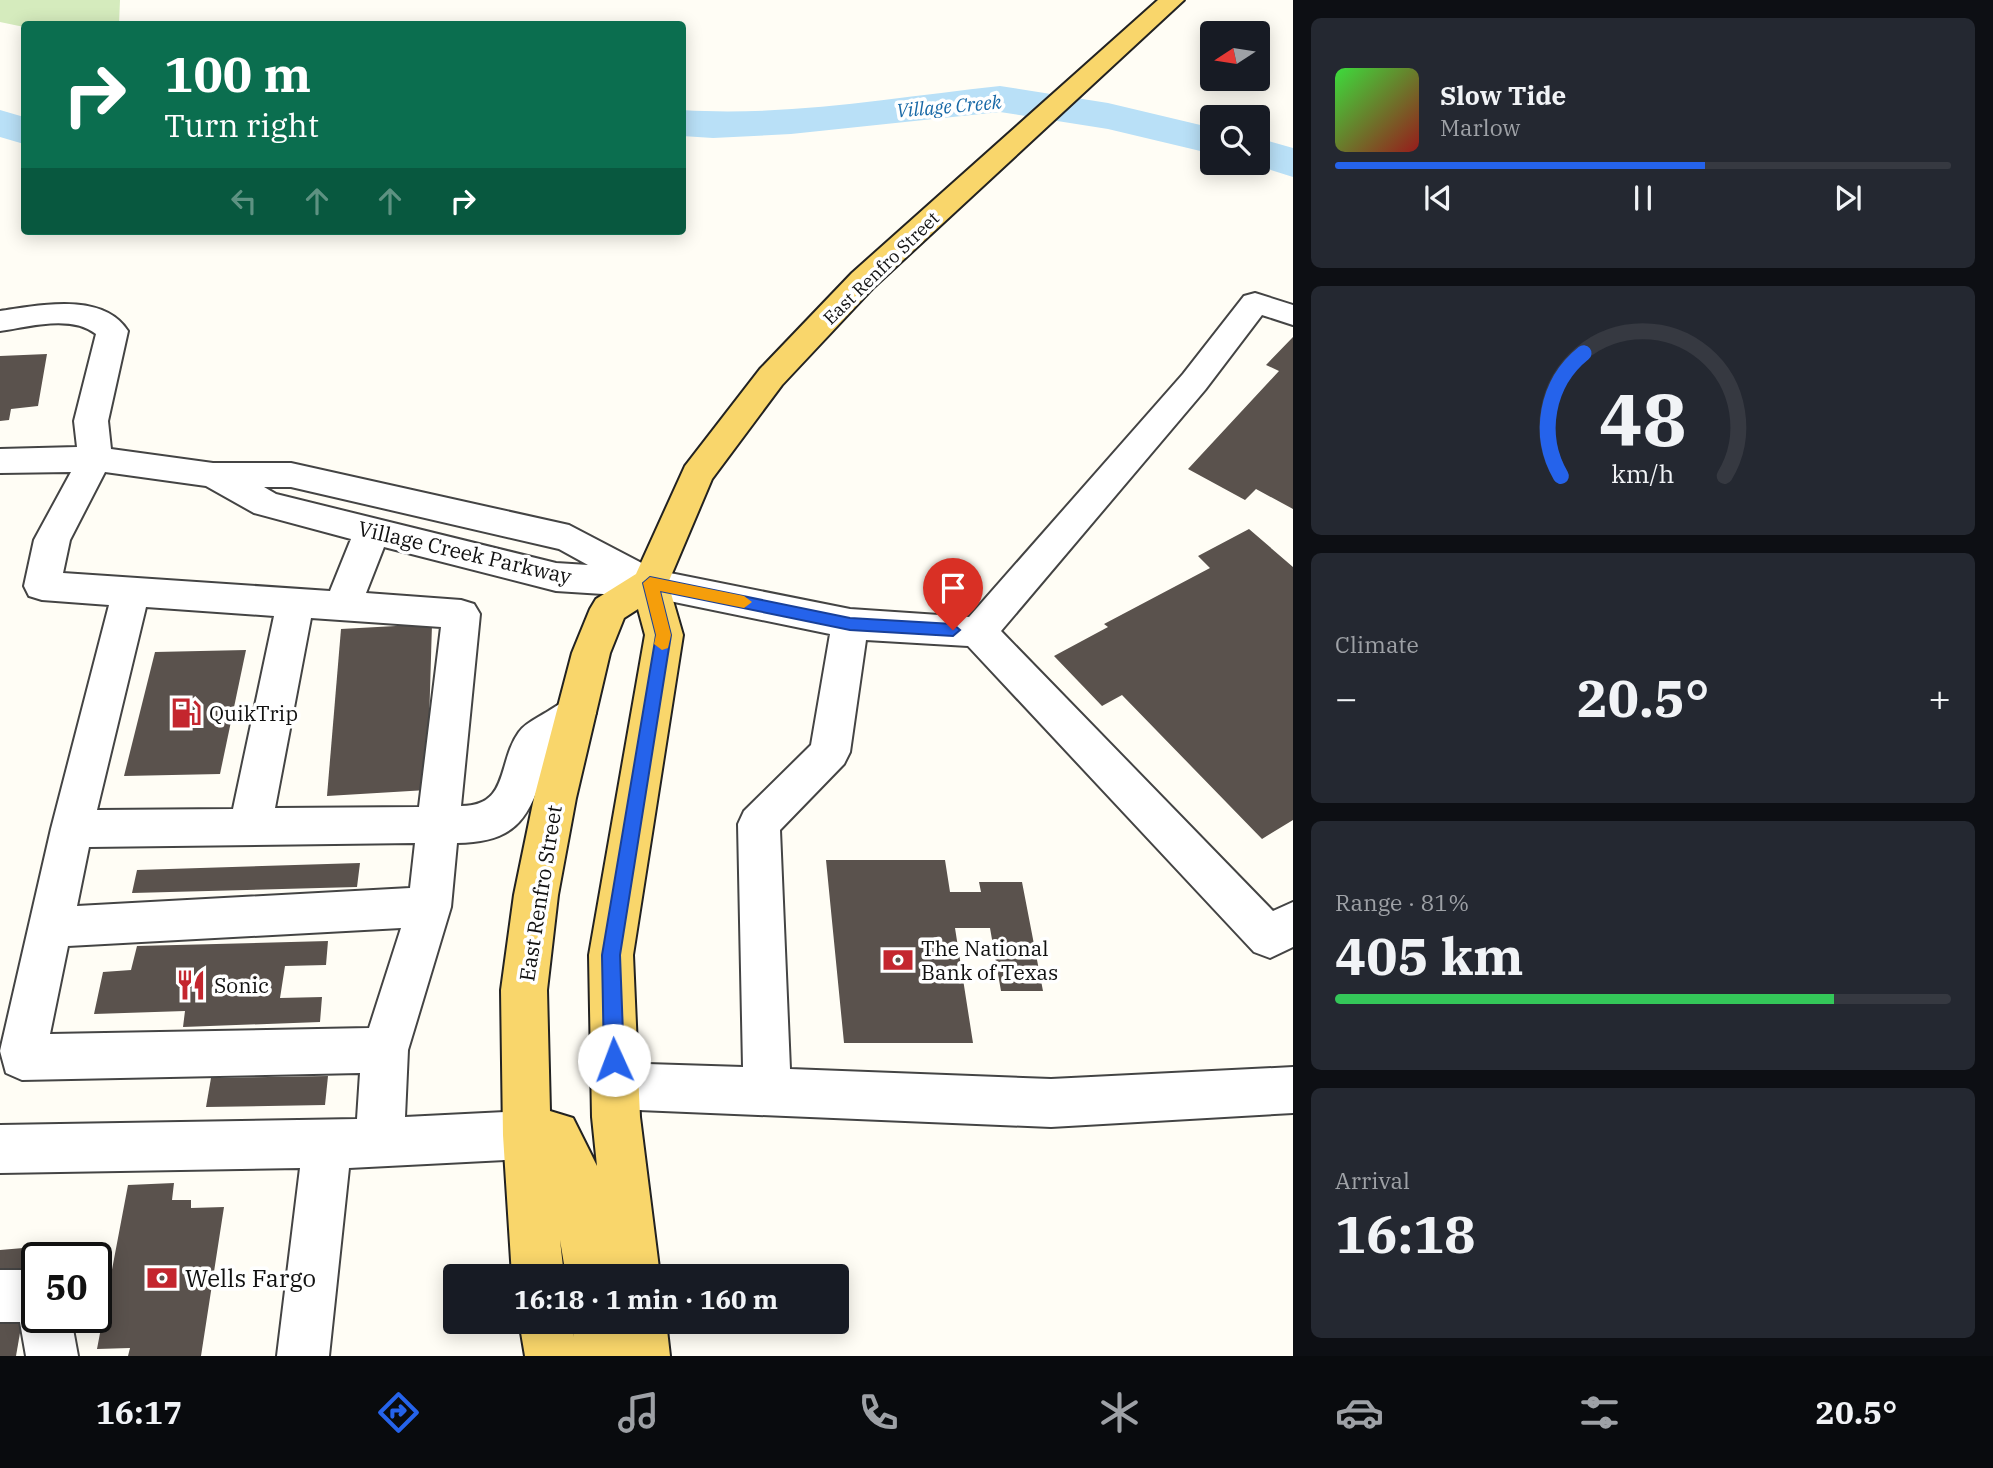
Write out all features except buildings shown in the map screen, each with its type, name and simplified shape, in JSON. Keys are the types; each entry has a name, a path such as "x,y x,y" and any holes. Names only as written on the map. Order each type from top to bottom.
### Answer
{"main road":[{"name":"East Renfro Street","path":"537,1264 527,1135 526,976 536,895 576,713 591,653 609,608 650,583 697,475 771,377 863,280 1172,0"},
{"path":"633,1264 615,1086 611,955 664,635 650,583"},
{"path":"527,1135 555,1135 572,1162 590,1264"},
{"path":"547,1334 551,1356"},
{"path":"600,1334 603,1356"},
{"path":"641,1334 644,1356"}],"street":[{"path":"978,632 1194,382 1255,303 1293,315"},
{"path":"0,321 83,315 102,320 112,331 92,421 95,459 52,540 42,586 461,614 429,907 385,1050 379,1143"},
{"name":"Village Creek Parkway","path":"6,462 95,459 213,475 291,475 569,538 650,583"},
{"name":"Village Creek Parkway","path":"213,475 266,505 556,578 650,583"},
{"path":"342,607 373,531"},
{"path":"650,583 850,624 978,632 1270,939 1293,922"},
{"path":"131,592 72,829 22,1056 385,1050"},
{"path":"250,828 295,603"},
{"path":"767,1091 759,824 830,752 850,624"},
{"path":"72,829 438,827 487,824 513,802 534,742 576,713"},
{"path":"51,927 429,907"},
{"path":"615,1086 1051,1103 1293,1090"},
{"path":"0,1149 379,1143 527,1135"},
{"path":"303,1356 327,1144"},
{"path":"0,1296 21,1296"},
{"path":"48,1333 52,1356"}],"green space":[{"path":"0,0 120,0 119,21 21,21 21,26 0,22"}],"waterway":[{"name":"Village Creek","path":"686,123 713,125 791,121 1000,99 1108,116 1200,138"},
{"name":"Village Creek","path":"0,123 21,130"},
{"name":"Village Creek","path":"1270,155 1293,163"}],"slow traffic":[{"path":"662,644 664,635 650,583 744,602"}],"place":[{"name":"QuikTrip","path":"186,713"},
{"name":"The National Bank of Texas","path":"898,960"},
{"name":"Sonic","path":"191,985"},
{"name":"Wells Fargo","path":"162,1278"}],"route":[{"path":"614,1060 611,955 664,635 650,583 850,624 953,630"}]}
